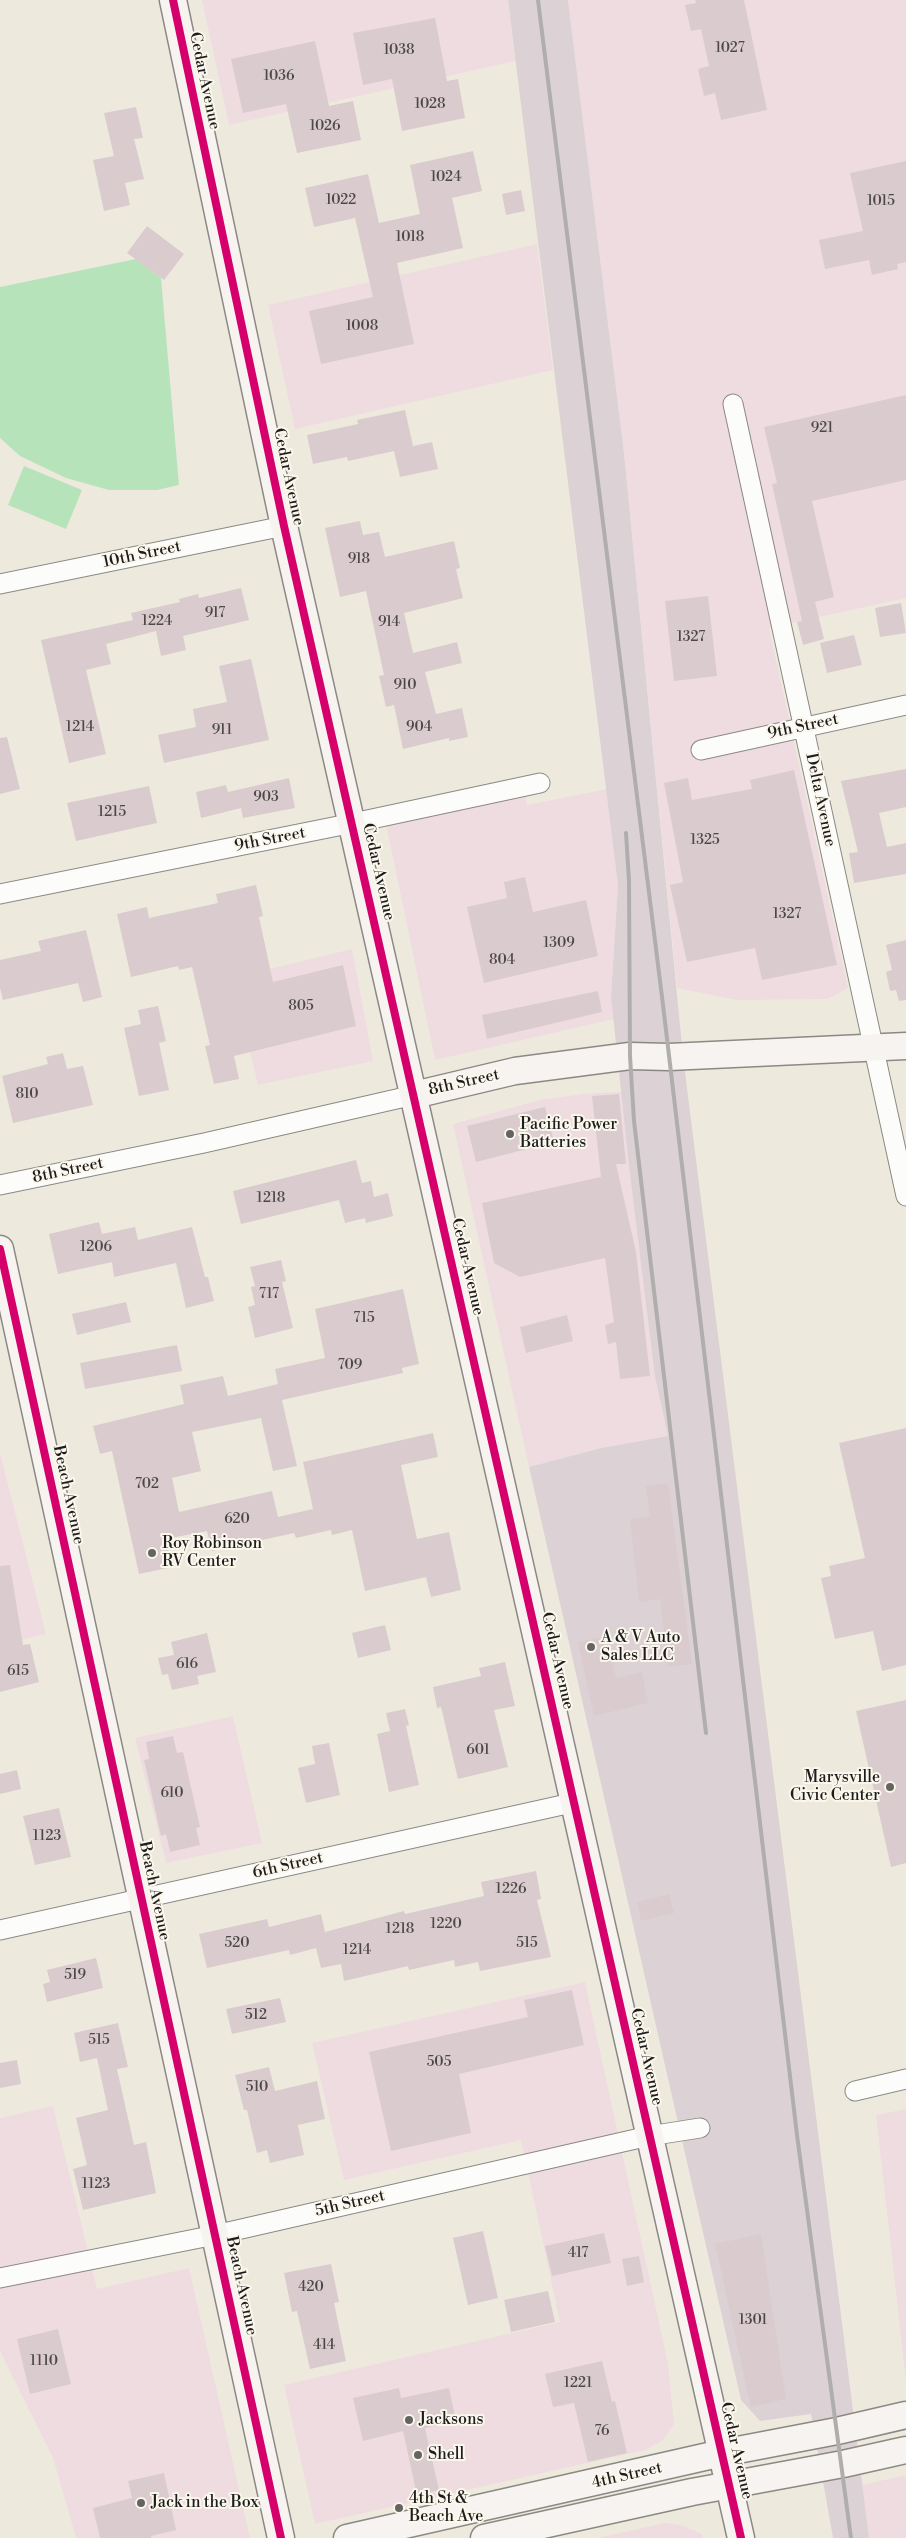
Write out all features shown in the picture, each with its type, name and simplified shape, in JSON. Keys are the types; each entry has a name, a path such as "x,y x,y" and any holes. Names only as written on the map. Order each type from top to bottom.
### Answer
{"street":[{"name":"Cedar Avenue","path":"173,0 284,526 576,1802 649,2136 731,2485 741,2538"},
{"name":"Delta Avenue","path":"733,404 906,1196"},
{"name":"10th Street","path":"0,584 284,526"},
{"name":"9th Street","path":"701,750 906,705"},
{"name":"9th Street","path":"0,894 353,824 540,783"},
{"name":"8th Street","path":"0,1185 204,1143 515,1071 630,1056 669,1057 906,1046"},
{"name":"Beach Avenue","path":"0,1249 281,2538"},
{"name":"6th Street","path":"0,1930 576,1802"},
{"path":"855,2091 906,2079"},
{"name":"5th Street","path":"0,2278 215,2235 649,2136 700,2128"},
{"name":"4th Street","path":"347,2538 722,2453 837,2431 906,2415"},
{"name":"4th Street","path":"484,2538 906,2450"}],"shaded area":[{"path":"202,0 508,0 515,61 229,125"},
{"path":"508,0 568,0 624,453 683,1056 869,2538 833,2538 811,2414 760,2421 741,2400 529,1467 601,1448 668,1436 655,1377 629,1166 611,997 618,885"},
{"path":"568,0 906,0 906,598 769,628 848,988 828,999 737,1000 677,988 624,453"},
{"path":"537,244 553,370 295,429 268,305"},
{"path":"607,789 618,885 611,997 614,1019 435,1060 386,824 525,793 527,805"},
{"path":"352,949 373,1061 258,1085 232,978"},
{"path":"621,1092 655,1377 668,1436 601,1448 529,1467 453,1124 540,1100 591,1093"},
{"path":"0,1453 46,1634 0,1645"},
{"path":"233,1716 262,1843 166,1863 135,1738"},
{"path":"585,1982 668,2364 674,2424 662,2441 645,2450 315,2524 284,2385 560,2322 521,2140 344,2180 312,2043"},
{"path":"53,2106 97,2289 189,2268 250,2538 76,2538 53,2458 0,2351 0,2118"},
{"path":"906,2109 906,2382 876,2115"},
{"path":"906,2475 906,2538 869,2538 862,2485"},
{"path":"665,2523 681,2525 702,2534 703,2538 597,2538"}],"green space":[{"path":"136,259 161,278 179,485 157,490 109,490 66,478 20,456 0,438 0,287"},
{"path":"24,466 82,490 66,529 8,505"}],"building":[{"path":"695,0 744,0 767,110 721,120 715,93 704,96 698,69 709,66 701,29 691,31 685,5 696,3"},
{"path":"435,18 447,81 458,79 465,118 402,131 392,79 363,85 353,33"},
{"path":"315,41 329,106 353,101 361,140 297,153 286,104 243,113 231,59"},
{"path":"136,107 143,138 134,139 144,179 125,183 130,205 104,211 93,160 114,156 104,113"},
{"path":"473,151 482,191 452,198 463,248 397,263 414,344 321,364 309,311 373,297 355,218 314,227 305,188 368,174 379,223 420,214 410,165"},
{"path":"906,161 906,262 897,264 898,269 872,275 869,260 825,269 819,240 863,231 850,173"},
{"path":"521,190 525,211 506,215 502,194"},
{"path":"147,226 184,254 164,280 127,253"},
{"path":"906,395 906,480 812,501 834,597 815,602 824,639 803,645 797,622 802,621 772,484 777,483 764,427"},
{"path":"405,410 413,446 432,442 438,469 400,477 394,451 348,461 347,457 313,464 307,435 358,424 357,420"},
{"path":"360,521 363,535 379,532 385,557 454,541 460,568 456,569 463,598 404,613 413,653 457,642 462,663 425,672 436,714 462,708 468,737 449,741 449,738 403,749 394,705 386,707 379,676 384,675 366,591 340,597 325,528"},
{"path":"241,588 249,620 183,636 186,650 161,656 156,631 106,644 111,664 86,670 106,754 69,763 41,640 133,620 131,613 180,602 179,599 198,594 199,598"},
{"path":"708,596 717,676 674,681 665,601"},
{"path":"901,603 906,633 880,637 875,608"},
{"path":"854,635 862,665 827,673 820,643"},
{"path":"251,659 269,740 164,763 158,735 196,727 193,709 227,702 219,666"},
{"path":"7,737 20,789 0,794 0,738"},
{"path":"906,769 906,807 879,813 887,847 906,843 906,874 854,883 849,853 858,852 841,781"},
{"path":"794,770 837,965 762,980 755,948 687,962 670,885 683,882 664,783 688,778 692,800 752,789 750,780"},
{"path":"289,778 295,808 243,818 241,808 201,818 196,792 226,785 228,792"},
{"path":"149,786 157,823 76,841 67,803"},
{"path":"525,877 533,912 586,900 598,956 484,983 467,907 507,898 504,882"},
{"path":"256,885 263,916 259,917 273,982 343,965 356,1026 234,1056 239,1079 214,1084 205,1046 210,1045 192,967 179,970 178,966 131,977 117,914 147,907 149,918 218,903 216,894"},
{"path":"86,930 102,997 83,1002 78,983 3,1000 0,988 0,960 41,951 38,941"},
{"path":"906,940 906,1000 899,1001 896,990 890,991 886,972 892,970 886,945"},
{"path":"598,991 602,1012 487,1039 482,1015"},
{"path":"158,1006 166,1041 159,1043 169,1090 139,1096 124,1028 141,1024 138,1010"},
{"path":"63,1053 67,1069 83,1066 93,1105 13,1123 2,1076 48,1064 46,1057"},
{"path":"619,1094 626,1164 616,1164 636,1252 650,1376 620,1379 616,1342 608,1344 605,1325 614,1322 605,1258 520,1277 494,1263 482,1203 601,1177 592,1096"},
{"name":"Pacific Power Batteries","path":"545,1107 554,1142 476,1162 467,1126"},
{"path":"356,1160 362,1183 371,1181 374,1197 388,1193 393,1216 366,1223 365,1218 345,1223 339,1200 241,1224 233,1191"},
{"path":"99,1222 102,1234 135,1227 138,1240 192,1227 205,1277 208,1277 214,1301 186,1308 176,1263 114,1277 112,1262 58,1274 49,1234"},
{"path":"281,1260 286,1281 282,1282 293,1328 255,1338 248,1307 255,1305 251,1287 255,1286 250,1267"},
{"path":"403,1289 419,1364 402,1368 403,1373 282,1400 297,1466 273,1471 261,1418 192,1432 201,1471 172,1478 179,1512 272,1491 278,1517 313,1509 303,1462 433,1433 438,1457 401,1465 417,1539 449,1532 461,1590 431,1597 426,1577 365,1591 352,1530 332,1535 331,1530 296,1538 294,1533 212,1551 207,1531 166,1539 172,1567 139,1574 112,1451 100,1454 93,1426 184,1404 180,1385 223,1376 228,1396 278,1384 275,1369 325,1358 315,1309"},
{"path":"126,1302 131,1322 77,1335 72,1314"},
{"path":"567,1315 573,1341 526,1353 520,1327"},
{"path":"177,1345 182,1371 85,1389 80,1363"},
{"path":"906,1428 906,1665 882,1671 873,1631 835,1639 821,1578 831,1576 829,1566 865,1558 839,1443"},
{"path":"668,1483 692,1664 668,1667 660,1599 639,1602 630,1519 650,1517 646,1486"},
{"path":"10,1565 23,1645 30,1644 39,1682 0,1692 0,1566"},
{"path":"385,1625 391,1650 358,1658 352,1633"},
{"path":"207,1633 216,1672 197,1676 199,1684 172,1690 168,1674 162,1675 158,1658 174,1655 171,1642"},
{"path":"607,1636 616,1678 642,1672 648,1703 594,1716 578,1642"},
{"path":"505,1662 515,1706 494,1710 508,1767 458,1779 441,1707 437,1708 433,1687 481,1676 479,1668"},
{"name":"Marysville Civic Center","path":"906,1700 906,1863 891,1867 856,1711"},
{"path":"405,1709 409,1725 406,1726 419,1785 389,1792 377,1734 390,1731 386,1713"},
{"path":"173,1736 177,1753 183,1752 200,1827 196,1828 200,1845 170,1852 166,1834 161,1836 144,1760 149,1759 146,1742"},
{"path":"329,1743 340,1795 306,1803 298,1768 315,1764 312,1746"},
{"path":"17,1770 21,1789 0,1794 0,1774"},
{"path":"59,1808 71,1857 35,1865 23,1816"},
{"path":"536,1871 541,1899 537,1900 551,1957 480,1971 478,1962 455,1967 454,1960 409,1970 408,1966 344,1981 341,1964 321,1968 316,1948 290,1955 289,1950 207,1968 199,1934 267,1919 269,1927 321,1914 325,1932 404,1911 405,1914 484,1896 481,1882"},
{"path":"669,1894 674,1913 641,1921 637,1902"},
{"path":"96,1958 103,1988 47,2002 43,1984 50,1982 47,1970"},
{"path":"572,1990 584,2045 459,2074 471,2133 391,2151 369,2052 528,2017 524,2000"},
{"path":"280,1998 286,2022 232,2034 226,2009"},
{"path":"118,2023 128,2067 117,2069 134,2145 146,2142 156,2193 83,2210 73,2169 87,2165 76,2118 108,2110 97,2058 80,2062 74,2033"},
{"path":"17,2060 21,2084 0,2088 0,2063"},
{"path":"269,2067 275,2091 317,2081 325,2119 298,2125 304,2155 270,2163 267,2150 257,2153 247,2110 244,2110 235,2075"},
{"path":"483,2231 498,2298 468,2305 453,2238"},
{"path":"604,2233 611,2263 552,2276 545,2246"},
{"path":"761,2234 786,2399 751,2407 715,2244"},
{"path":"639,2256 644,2282 627,2286 622,2259"},
{"path":"331,2264 339,2302 334,2303 346,2361 310,2369 297,2311 292,2312 284,2273"},
{"path":"548,2291 555,2322 511,2332 504,2300"},
{"path":"58,2329 71,2384 30,2394 17,2339"},
{"path":"602,2361 612,2402 615,2401 627,2453 588,2462 574,2403 553,2407 545,2374"},
{"path":"399,2388 401,2398 449,2388 456,2421 425,2428 439,2490 417,2495 403,2431 363,2441 353,2398"},
{"name":"Jack in the Box","path":"164,2473 176,2530 151,2536 151,2538 100,2538 93,2508 132,2498 128,2481"}],"railway":[{"path":"538,0 663,1005 797,2135 851,2538"},
{"path":"626,833 629,881 630,1056 634,1121 706,1733"}],"cycle path":[{"path":"173,0 284,526 741,2538"},
{"path":"0,1249 281,2538"}],"place":[{"name":"Pacific Power Batteries","path":"510,1134"},
{"name":"Roy Robinson RV Center","path":"152,1553"},
{"name":"A & V Auto Sales LLC","path":"591,1647"},
{"name":"Marysville Civic Center","path":"890,1787"},
{"name":"Jacksons","path":"409,2420"},
{"name":"Shell","path":"418,2455"},
{"name":"Jack in the Box","path":"141,2503"},
{"name":"4th St & Beach Ave","path":"399,2508"}]}
